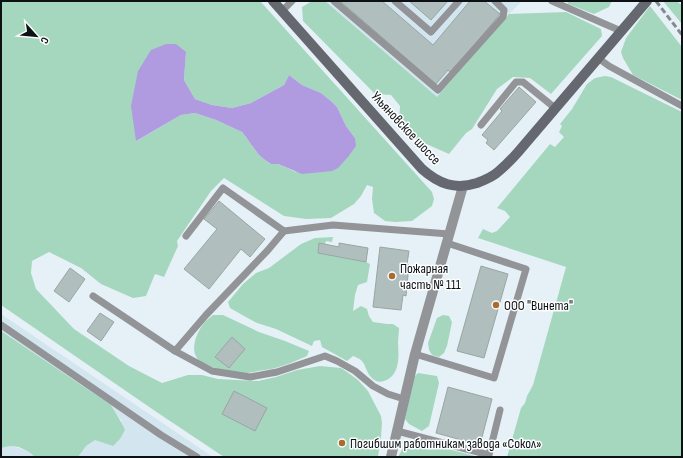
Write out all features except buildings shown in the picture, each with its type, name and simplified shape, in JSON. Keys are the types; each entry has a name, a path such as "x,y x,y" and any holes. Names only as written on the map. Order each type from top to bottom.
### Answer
{"main road":[{"name":"Ульяновское шоссе","path":"274,1 422,169 441,182 451,186 463,186 482,181 499,172 519,151 647,1"}],"street":[{"path":"391,457 415,354 463,186"}],"lane":[{"path":"282,11 292,1"},
{"path":"334,1 438,90 503,17 504,10 495,1"},
{"path":"395,1 431,32 459,1"},
{"path":"552,1 621,31"},
{"path":"598,58 609,66 682,106"},
{"path":"481,125 516,82 523,82 555,108"},
{"path":"186,236 223,188 284,231 333,226 448,239 526,269 494,378 415,354"},
{"path":"175,351 206,315 268,250 284,231"},
{"path":"93,296 175,351 212,371 250,377 277,372 325,356 355,371 373,386 388,394 404,399"},
{"path":"1,325 161,435 197,457"},
{"path":"397,431 489,455 500,410"}],"shaded area":[{"path":"325,1 522,1 509,14 437,98"},
{"path":"166,44 176,44 186,52 184,80 195,99 212,105 232,108 251,103 284,85 289,75 302,85 321,93 337,107 346,126 355,138 356,146 338,168 332,171 302,174 278,164 271,164 265,160 259,155 242,132 216,120 195,113 181,115 136,141 131,106 138,71 151,50"},
{"path":"1,314 213,457 78,457 86,446 122,421 111,405 1,331"},
{"path":"10,446 29,452 35,457 1,457 1,448"}],"green space":[{"path":"1,1 260,1 432,192 434,199 432,206 412,221 385,221 374,213 372,199 373,187 367,185 361,196 354,204 331,218 306,219 284,216 224,178 211,191 177,241 178,246 164,277 155,274 146,296 133,298 101,284 81,268 49,252 32,261 31,273 36,289 74,329 129,366 162,383 188,375 202,375 218,379 258,381 297,370 320,366 341,368 358,380 368,391 381,416 381,437 378,457 224,457 1,305","holes":["186,52 184,80 195,99 212,105 232,108 251,103 284,85 289,75 302,85 321,93 332,102 337,107 346,126 355,138 296,172 278,164 271,164 265,160 259,155 242,132 216,120 195,113 181,115 136,141"]},
{"path":"312,1 325,1 437,97 509,14 566,12 601,29 602,36 551,94 530,78 513,77 497,89 472,129 466,133 449,154 415,139 399,120 400,106 391,95 375,94 303,21 302,7"},
{"path":"567,1 612,1 609,7 594,14 568,4"},
{"path":"663,1 676,1 682,5 682,24"},
{"path":"650,6 682,47 682,100 633,75 623,58 621,52 626,38"},
{"path":"605,76 611,77 682,112 682,457 507,457 521,408 525,403 533,385 566,267 478,238 483,229 492,233 497,231 510,217 505,211 497,208 550,144 555,147 564,137 559,132 562,126 560,124 572,109 587,84 595,78"},
{"path":"333,237 332,242 326,241 325,244 319,243 318,253 370,264 367,282 358,285 353,311 361,306 367,309 373,322 393,324 399,328 398,360 396,370 389,379 382,382 378,382 372,378 363,362 353,356 347,361 322,347 320,340 314,341 312,346 276,329 257,323 230,308 228,302 243,284 256,273 269,268 301,244 315,238"},
{"path":"213,315 223,315 259,332 309,351 307,356 289,364 248,373 229,371 205,364 197,358 194,348 198,332 206,321"},
{"path":"443,315 449,316 452,322 447,346 444,353 439,357 432,355 429,350 428,343 437,318"},
{"path":"1,331 111,405 125,430 120,439 113,446 95,440 86,446 78,457 35,457 19,447 10,446 1,448"},
{"path":"418,373 437,376 439,383 429,426 422,431 409,424 405,419 414,377"},
{"path":"417,441 479,457 398,457 405,444"}],"railway":[{"path":"656,1 682,35"}],"place":[{"name":"Пожарная часть № 111","path":"392,276"},
{"name":"ООО \"Винета\"","path":"496,305"},
{"name":"Погибшим работникам завода «Сокол»","path":"342,443"}]}
